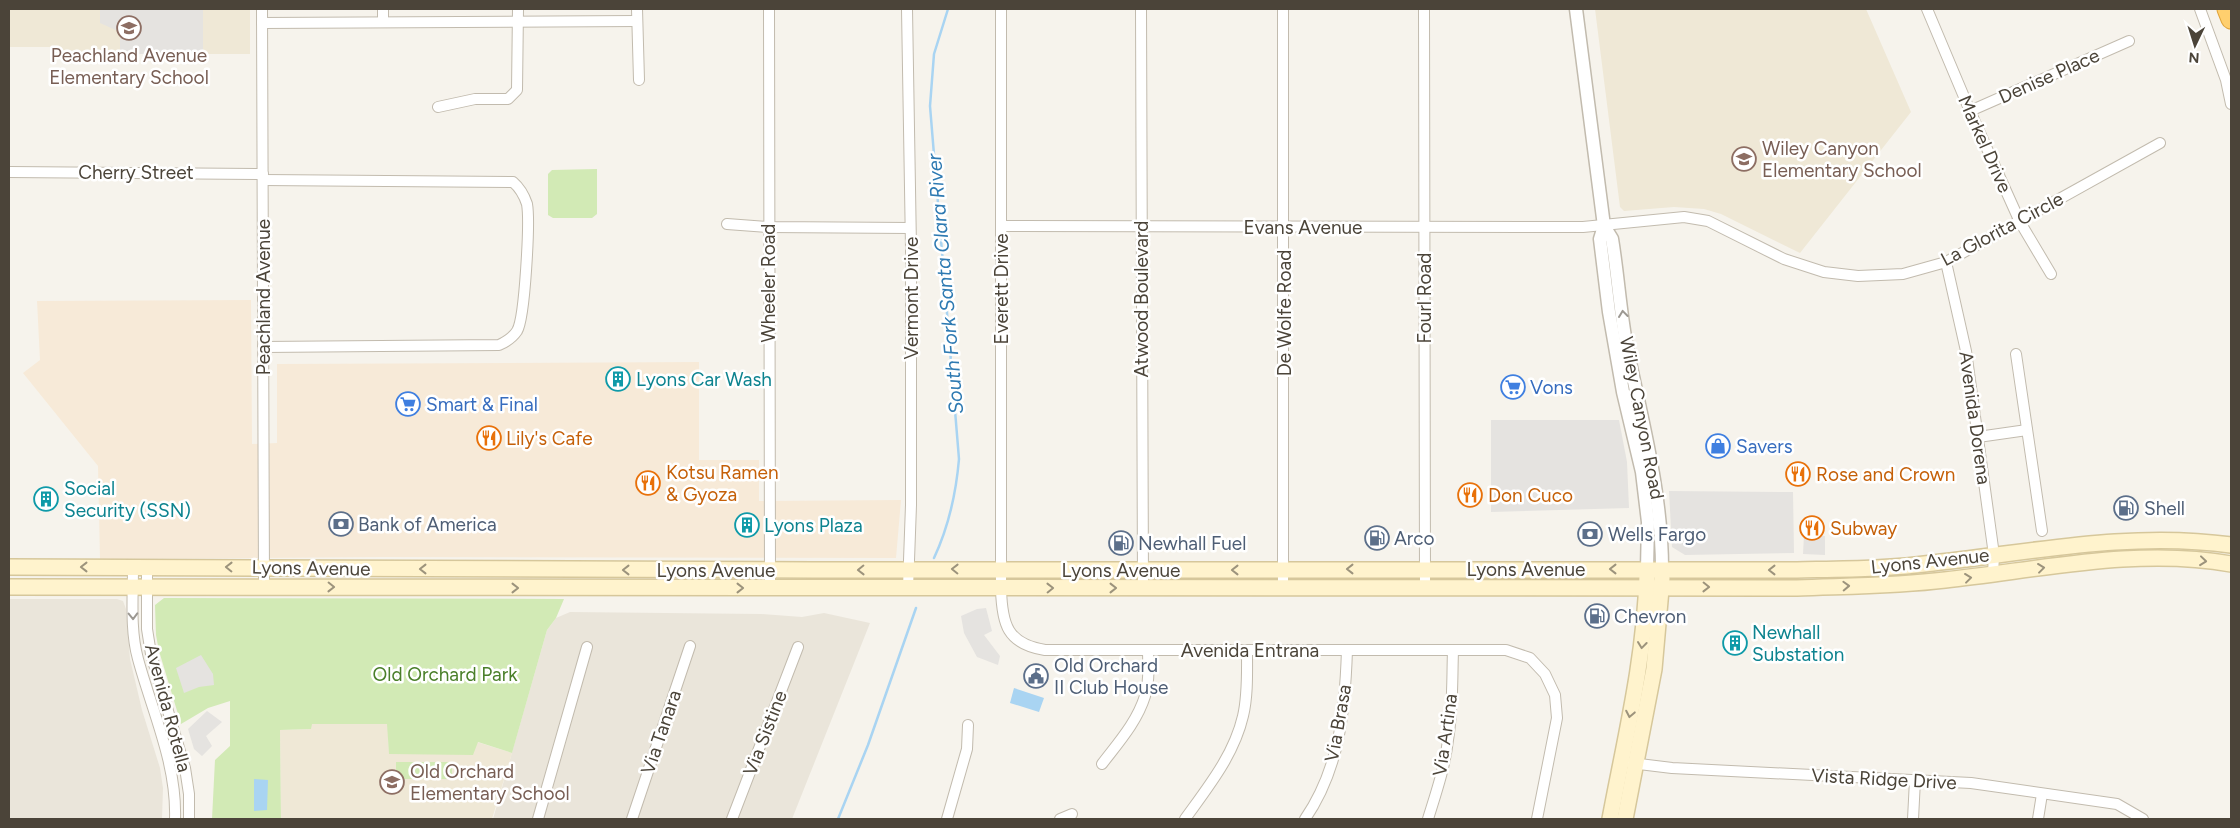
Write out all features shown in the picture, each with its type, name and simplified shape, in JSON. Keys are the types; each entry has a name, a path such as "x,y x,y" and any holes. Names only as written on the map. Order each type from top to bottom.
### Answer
{"highway":[{"path":"2227,9 2231,19"}],"main road":[{"name":"Lyons Avenue","path":"9,567 769,570 1844,569 1932,564 1994,554 2104,542 2179,541 2230,545"},
{"path":"2098,561 2106,553 2160,549 2179,541"},
{"path":"2177,559 2185,549 2215,549 2230,545"},
{"name":"Lyons Avenue","path":"9,587 1797,588 1943,581 2098,561 2177,559 2231,563"},
{"path":"1448,588 1473,580 1505,579 1511,575 1514,569"},
{"name":"Wiley Canyon Road","path":"1625,819 1655,664 1654,569"},
{"name":"Wiley Canyon Road","path":"1610,819 1654,587"}],"street":[{"name":"Peachland Avenue","path":"262,9 264,586"},
{"path":"383,9 383,22"},
{"path":"438,107 474,99 508,99 517,90 518,9"},
{"path":"637,9 639,80"},
{"name":"Wheeler Road","path":"769,9 770,588"},
{"name":"Vermont Drive","path":"907,9 910,228 908,588"},
{"name":"Everett Drive","path":"1001,9 1001,570"},
{"name":"Atwood Boulevard","path":"1141,9 1143,588"},
{"name":"De Wolfe Road","path":"1283,9 1283,588"},
{"name":"Fourl Road","path":"1424,9 1425,588"},
{"name":"Wiley Canyon Road","path":"1576,9 1604,226 1612,239 1631,363 1656,485 1661,523 1654,569"},
{"name":"Markel Drive","path":"1929,9 1970,111 2020,222 2051,274"},
{"path":"2200,9 2226,80 2231,104"},
{"path":"262,23 637,21"},
{"name":"Denise Place","path":"1970,111 2129,41"},
{"name":"La Glorita Circle","path":"1604,226 1684,217 1708,222 1784,259 1824,272 1858,276 1903,274 1946,262 2160,143"},
{"name":"Cherry Street","path":"9,172 513,182 521,190 527,205 527,259 518,329 508,341 500,345 264,347"},
{"path":"727,224 768,227 910,228"},
{"name":"Evans Avenue","path":"1002,226 1604,226"},
{"name":"Wiley Canyon Road","path":"1604,226 1600,239 1606,295 1618,367 1642,472 1654,569"},
{"name":"Avenida Dorena","path":"1946,262 1966,351 1994,554 1993,574"},
{"path":"1603,268 1616,266"},
{"path":"1606,295 1620,293"},
{"path":"2016,354 2042,531"},
{"path":"1618,367 1631,363"},
{"path":"1978,437 2027,430"},
{"name":"Avenida Rotella","path":"140,567 140,586 133,629 138,658 172,777 175,819"},
{"name":"Avenida Entrana","path":"1001,570 1004,621 1014,638 1027,646 1045,650 1506,650 1530,658 1545,674 1552,688 1555,695 1557,718 1537,819"},
{"name":"Avenida Rotella","path":"140,586 150,654 185,768 190,819"},
{"name":"Via Tanara","path":"632,819 690,646"},
{"path":"538,819 587,647"},
{"name":"Via Sistine","path":"732,819 798,647"},
{"path":"1102,764 1132,724 1146,695 1149,672 1148,650"},
{"name":"Via Brasa","path":"1305,819 1315,805 1332,766 1338,744 1346,693 1347,650"},
{"name":"Via Artina","path":"1428,819 1441,776 1448,740 1452,701 1453,650"},
{"path":"1186,819 1218,774 1235,741 1244,715 1247,684 1247,651"},
{"path":"947,819 967,749 968,725"},
{"name":"Vista Ridge Drive","path":"1620,762 1672,768 1971,783 2117,804 2143,819"},
{"path":"1913,819 1915,780"},
{"path":"2038,819 2042,794"},
{"path":"1060,819 1072,814"}],"shaded area":[{"name":"Peachland Avenue Elementary School","path":"9,9 250,9 250,54 53,54 53,47 9,47"},
{"path":"100,9 203,9 203,54 120,54 120,32 100,23"},
{"name":"Wiley Canyon Elementary School","path":"1595,9 1866,9 1911,112 1800,253 1721,214 1704,209 1674,207 1624,211 1620,207"},
{"path":"251,300 252,444 277,443 277,364 699,362 699,460 759,460 759,501 901,500 896,558 381,557 100,559 98,466 23,373 40,360 37,301"},
{"path":"1491,420 1619,420 1627,462 1629,508 1491,512"},
{"path":"1669,491 1793,492 1794,553 1685,555 1672,547"},
{"path":"1804,535 1825,536 1825,555 1803,554"},
{"path":"9,599 117,599 123,601 126,609 130,659 142,710 160,768 163,788 162,819 9,819"},
{"path":"986,608 992,631 984,635 1000,656 998,665 977,657 964,633 961,616 977,609"},
{"path":"570,612 761,614 802,617 824,613 870,623 792,819 493,819 547,630 556,618"},
{"path":"201,655 213,674 214,685 199,687 184,693 176,668"},
{"path":"207,711 222,722 206,736 212,746 202,756 194,749 188,729"},
{"name":"Old Orchard Elementary School","path":"311,724 388,724 389,754 477,742 512,753 492,819 281,819 280,730 311,729"}],"green space":[{"path":"597,169 597,214 592,218 553,218 548,215 548,174 552,170"},
{"name":"Old Orchard Park","path":"164,598 564,599 556,618 547,630 512,753 478,742 473,755 389,754 387,724 312,724 311,729 280,730 281,819 212,819 215,760 230,746 230,701 208,708 181,724 156,635 155,605"},
{"path":"396,762 452,762 452,779 396,779"}],"water":[{"path":"1014,688 1044,698 1039,712 1010,703"},
{"path":"254,779 268,780 267,810 254,811"}],"waterway":[{"name":"South Fork Santa Clara River","path":"934,558 951,510 959,459 930,106 934,54 948,9"},
{"name":"South Fork Santa Clara River","path":"838,819 868,745 916,608"}],"place":[{"name":"Peachland Avenue Elementary School","path":"129,28"},
{"name":"Wiley Canyon Elementary School","path":"1744,159"},
{"name":"Lyons Car Wash","path":"618,379"},
{"name":"Vons","path":"1513,387"},
{"name":"Smart & Final","path":"408,404"},
{"name":"Lily's Cafe","path":"489,438"},
{"name":"Savers","path":"1718,446"},
{"name":"Rose and Crown","path":"1798,474"},
{"name":"Kotsu Ramen & Gyoza","path":"648,483"},
{"name":"Don Cuco","path":"1470,495"},
{"name":"Social Security (SSN)","path":"46,499"},
{"name":"Shell","path":"2126,508"},
{"name":"Bank of America","path":"341,524"},
{"name":"Lyons Plaza","path":"747,525"},
{"name":"Subway","path":"1812,528"},
{"name":"Wells Fargo","path":"1590,534"},
{"name":"Arco","path":"1377,538"},
{"name":"Newhall Fuel","path":"1121,543"},
{"name":"Chevron","path":"1597,616"},
{"name":"Newhall Substation","path":"1735,643"},
{"name":"Old Orchard II Club House","path":"1036,676"},
{"name":"Old Orchard Elementary School","path":"392,782"}]}
